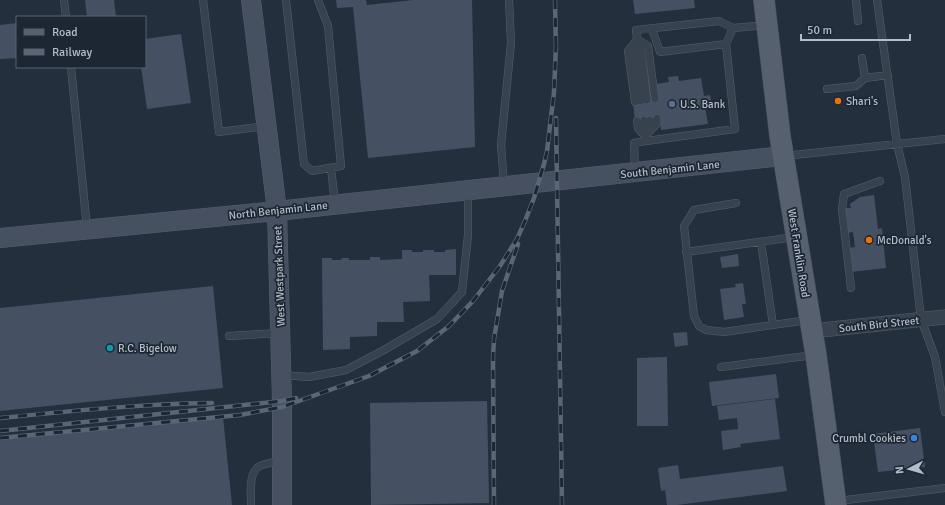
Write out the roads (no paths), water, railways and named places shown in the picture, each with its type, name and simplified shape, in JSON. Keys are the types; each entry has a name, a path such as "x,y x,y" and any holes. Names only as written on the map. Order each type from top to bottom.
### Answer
{"main road":[{"name":"West Franklin Road","path":"764,0 783,156 816,355 836,503"}],"street":[{"name":"West Westpark Street","path":"251,0 277,211 281,375 282,505"},
{"name":"South Benjamin Lane","path":"556,181 783,156"},
{"name":"North Benjamin Lane","path":"0,238 277,211 556,181"},
{"name":"South Bird Street","path":"811,326 945,317"}],"lane":[{"path":"64,0 66,16"},
{"path":"203,0 219,132 266,126"},
{"path":"286,0 304,164 312,171 341,166 328,26 318,0"},
{"path":"504,186 501,146 511,43 509,0"},
{"path":"856,0 858,21"},
{"path":"877,0 897,144 905,177 920,319 935,357 945,412"},
{"path":"637,39 648,46 644,101 635,51 637,39 636,30 719,21 733,28 767,25"},
{"path":"635,173 634,143 646,138 735,129 726,44 733,28"},
{"path":"652,29 660,52 726,44"},
{"path":"862,58 865,78"},
{"path":"71,68 88,230"},
{"path":"827,89 856,86 865,78 888,75"},
{"path":"647,120 650,124 646,138 638,128 647,120"},
{"path":"783,156 945,139"},
{"path":"330,168 335,204"},
{"path":"851,288 842,209 844,194 880,181"},
{"path":"281,375 309,377 346,370 384,350 438,318 462,292 468,235 468,190"},
{"path":"736,203 694,210 684,226 694,316 699,326 706,330 724,332 773,325 811,326"},
{"path":"686,252 797,236"},
{"path":"761,242 773,325"},
{"path":"229,336 280,332"},
{"path":"721,367 816,355"},
{"path":"251,505 251,482 256,470 259,466 282,460"},
{"path":"836,503 945,488"}],"railway":[{"path":"555,0 556,50"},
{"path":"0,438 240,415 282,407 369,376 417,351 449,326 473,301 500,266 517,239 534,198 547,151 554,92 556,45"},
{"path":"556,118 562,505"},
{"path":"494,505 494,339 502,291 518,244"},
{"path":"0,431 282,401 296,398"},
{"path":"0,418 132,406 212,403"}],"place":[{"name":"Shari's","path":"838,101"},
{"name":"U.S. Bank","path":"672,104"},
{"name":"McDonald's","path":"869,240"},
{"name":"R.C. Bigelow","path":"110,348"},
{"name":"Crumbl Cookies","path":"914,438"}]}
